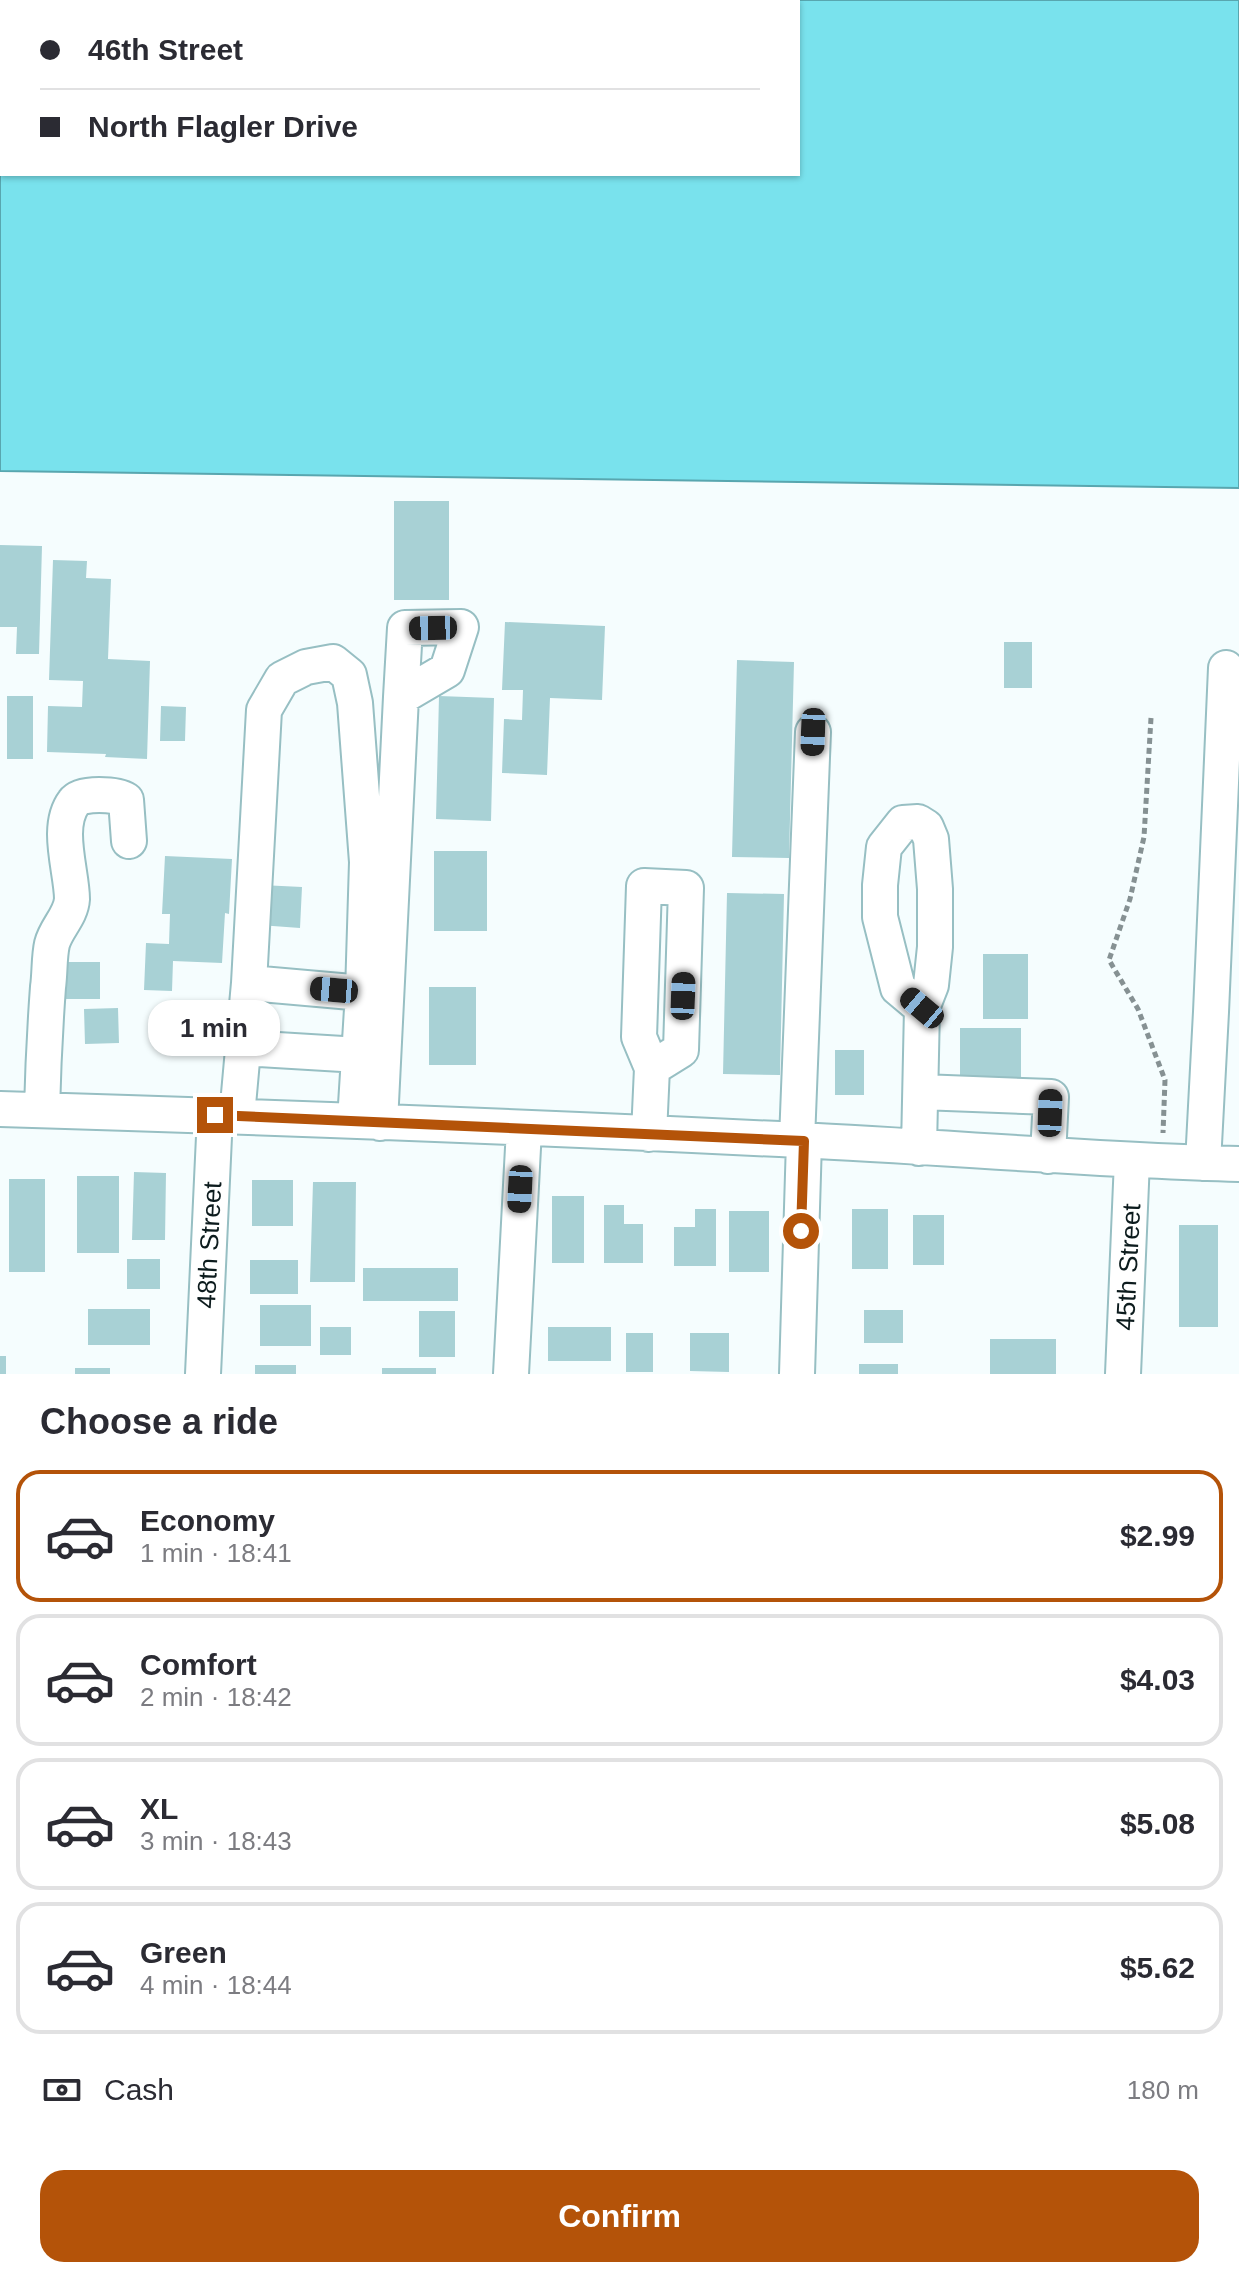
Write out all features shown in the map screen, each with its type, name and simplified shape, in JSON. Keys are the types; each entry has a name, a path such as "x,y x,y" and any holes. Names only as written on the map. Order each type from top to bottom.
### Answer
{"street":[{"name":"48th Street","path":"203,1374 226,1116 244,1048 264,710 282,679 306,667 333,662 349,675 355,703 367,862 363,993"},
{"path":"1203,1163 1226,668"},
{"path":"368,1122 401,697"},
{"path":"797,1374 800,1140 813,732"},
{"path":"42,1110 52,943 67,916 72,898 64,845 73,802 87,796 120,796 126,800 129,841"},
{"path":"249,983 363,993 359,1055 368,1122"},
{"path":"919,1148 922,1008"},
{"path":"244,1048 359,1055"},
{"path":"649,1134 652,1068"},
{"path":"921,1092 1051,1097 1048,1156"},
{"path":"0,1109 800,1140 1048,1156 1239,1164"},
{"path":"511,1374 524,1129"},
{"name":"45th Street","path":"1123,1374 1148,1161"}],"path":[{"path":"1148,1161 1165,1080 1138,1009 1109,960 1130,899 1144,837 1151,718"}],"water":[{"path":"800,0 1239,0 1239,488 0,471 0,176 800,176"}],"building":[{"path":"394,501 449,501 449,600 394,600"},
{"path":"0,545 42,546 39,654 16,654 17,627 0,627"},
{"path":"53,560 87,561 86,578 111,579 108,659 150,661 147,759 47,752 48,706 82,707 83,681 49,680"},
{"path":"505,622 605,626 602,700 550,698 547,775 502,773 504,719 522,720 523,690 502,690"},
{"path":"1004,642 1032,642 1032,688 1004,688"},
{"path":"737,660 794,662 789,858 732,857"},
{"path":"7,696 33,696 33,759 7,759"},
{"path":"439,696 494,698 491,821 436,819"},
{"path":"161,706 186,707 185,741 160,741"},
{"path":"434,851 487,851 487,931 434,931"},
{"path":"165,856 232,859 222,963 173,961 172,991 144,990 146,943 169,944 170,914 162,914"},
{"path":"261,885 302,887 300,928 259,925"},
{"path":"727,893 784,894 780,1075 723,1074"},
{"path":"983,954 1028,954 1028,1019 983,1019"},
{"path":"61,962 100,962 100,999 61,999"},
{"path":"429,987 476,987 476,1065 429,1065"},
{"path":"118,1008 119,1043 85,1044 84,1009"},
{"path":"960,1028 1021,1028 1021,1086 960,1086"},
{"path":"835,1050 864,1050 864,1095 835,1095"},
{"path":"134,1172 166,1173 165,1240 132,1240"},
{"path":"77,1176 119,1176 119,1253 77,1253"},
{"path":"9,1179 45,1179 45,1272 9,1272"},
{"path":"252,1180 293,1180 293,1226 252,1226"},
{"path":"313,1182 356,1182 355,1282 310,1282"},
{"path":"552,1196 584,1196 584,1263 552,1263"},
{"path":"604,1205 624,1205 624,1224 643,1224 643,1263 604,1263"},
{"path":"695,1209 716,1209 716,1266 674,1266 674,1227 695,1227"},
{"path":"852,1209 888,1209 888,1269 852,1269"},
{"path":"729,1211 769,1211 769,1272 729,1272"},
{"path":"913,1215 944,1215 944,1265 913,1265"},
{"path":"1179,1225 1218,1225 1218,1327 1179,1327"},
{"path":"127,1259 160,1259 160,1289 127,1289"},
{"path":"250,1260 298,1260 298,1294 250,1294"},
{"path":"363,1268 458,1268 458,1301 363,1301"},
{"path":"260,1305 311,1305 311,1346 260,1346"},
{"path":"88,1309 150,1309 150,1345 88,1345"},
{"path":"864,1310 903,1310 903,1343 864,1343"},
{"path":"419,1311 455,1311 455,1357 419,1357"},
{"path":"320,1327 351,1327 351,1355 320,1355"},
{"path":"548,1327 611,1327 611,1361 548,1361"},
{"path":"626,1333 653,1333 653,1372 626,1372"},
{"path":"690,1333 729,1333 729,1372 690,1371"},
{"path":"990,1339 1056,1339 1056,1374 990,1374"},
{"path":"0,1356 6,1356 6,1374 0,1374"},
{"path":"859,1364 898,1364 898,1374 859,1374"},
{"path":"255,1365 296,1365 296,1374 255,1374"},
{"path":"75,1368 110,1368 110,1374 75,1374"},
{"path":"382,1368 436,1368 436,1374 382,1374"}],"route":[{"path":"215,1115 804,1141 801,1231"}]}
